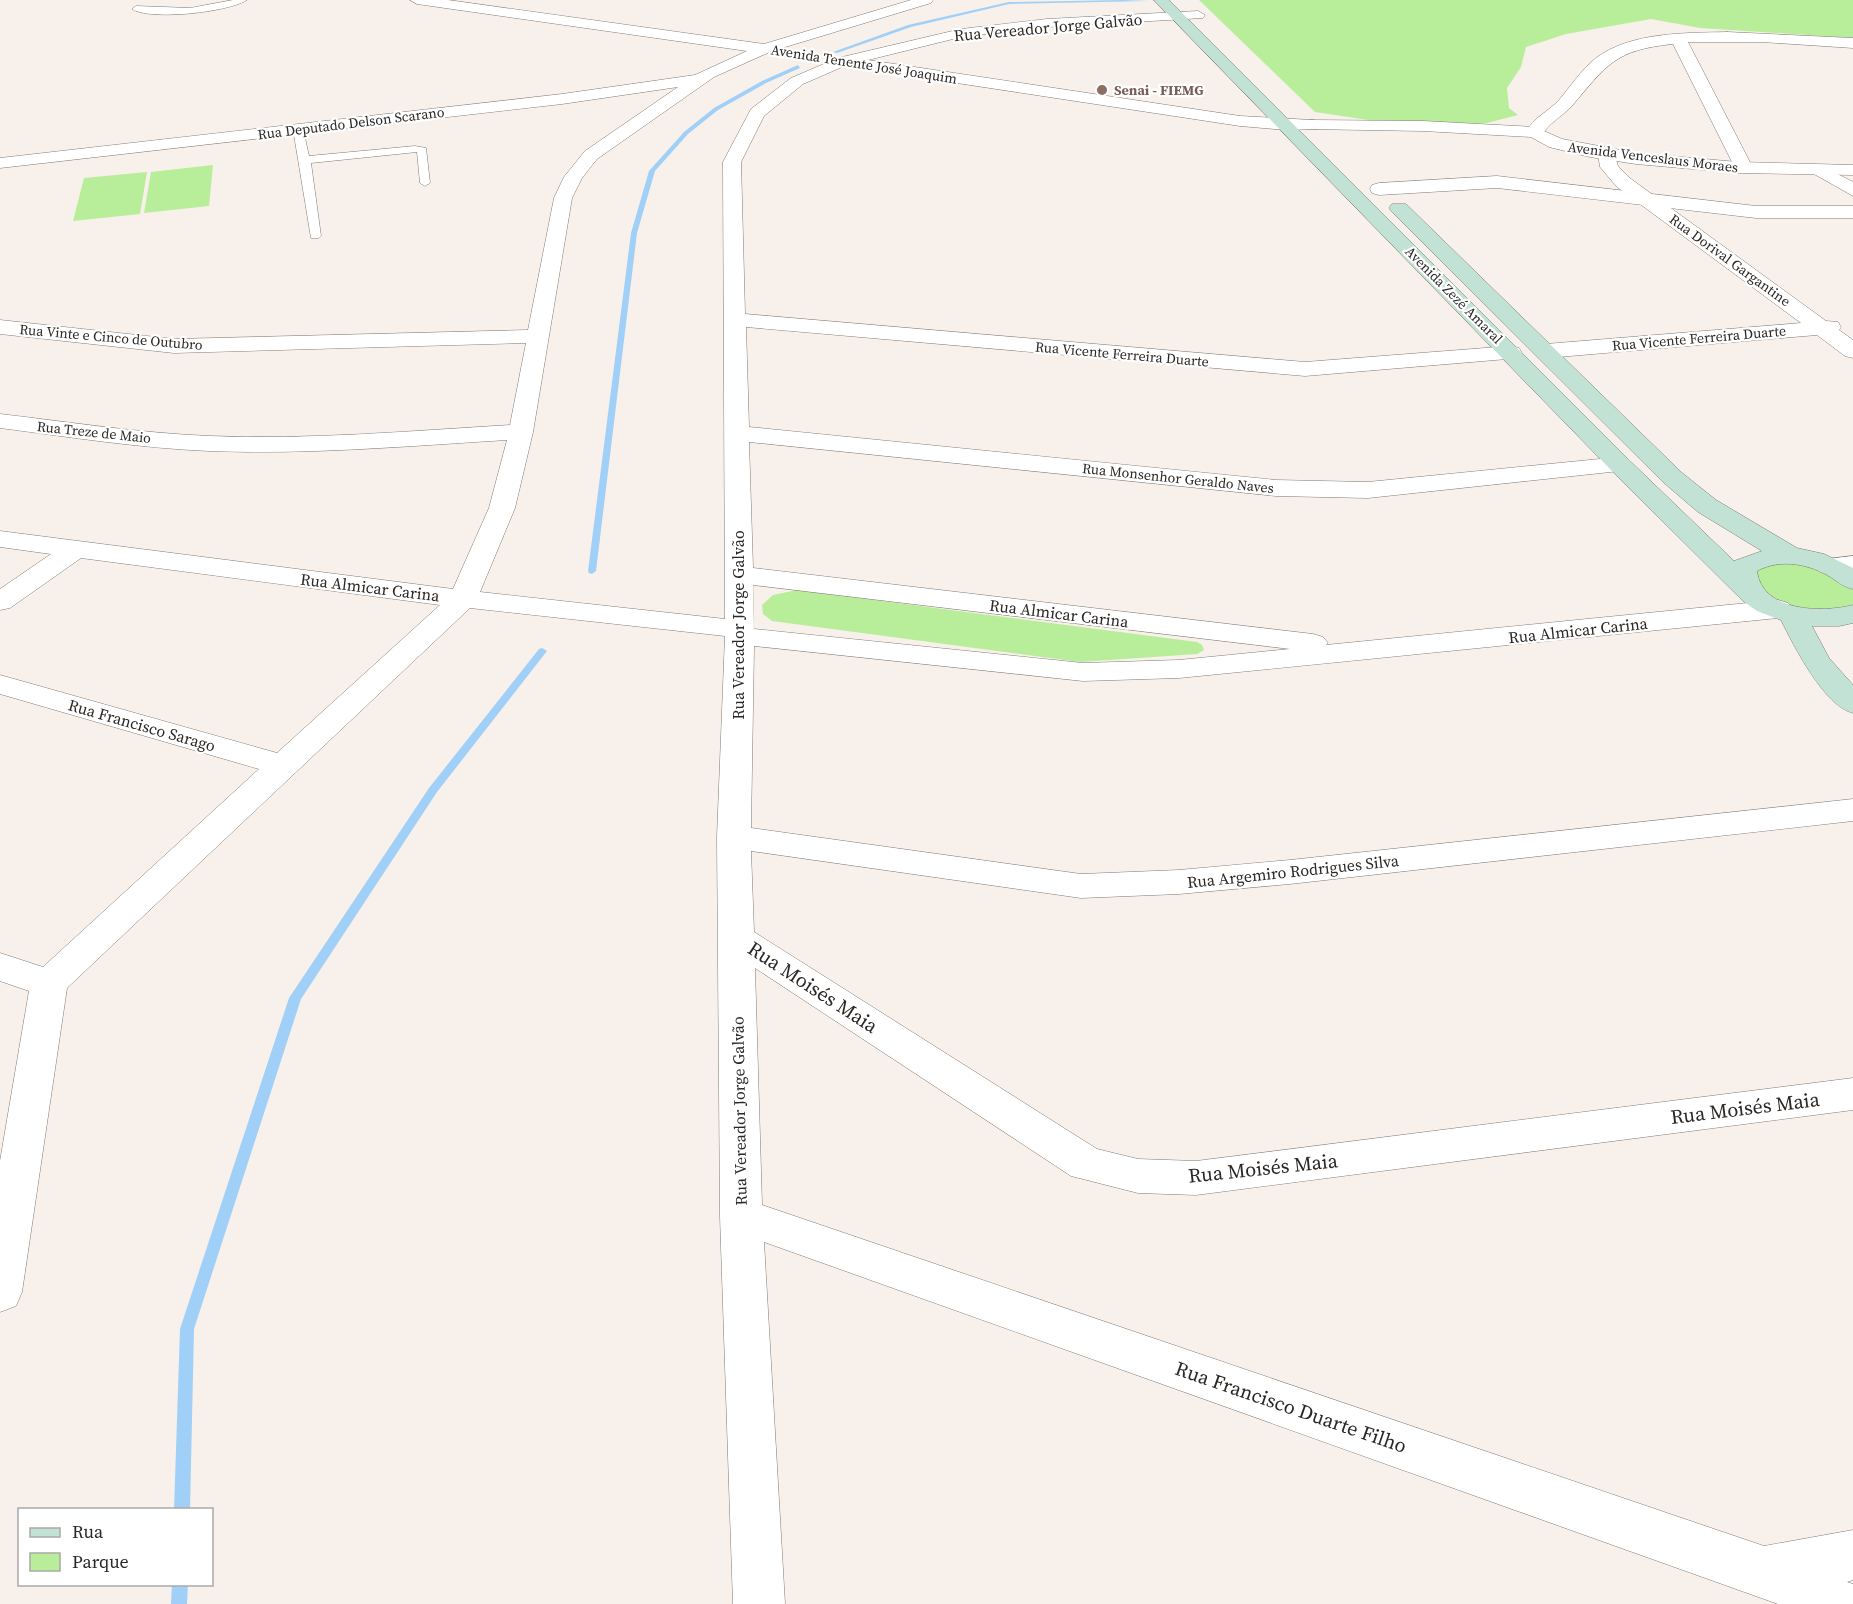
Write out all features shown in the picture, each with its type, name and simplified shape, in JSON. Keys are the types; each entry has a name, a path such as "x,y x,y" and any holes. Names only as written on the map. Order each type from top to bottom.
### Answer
{"main road":[{"path":"1180,8 1337,148"},
{"name":"Avenida Zezé Amaral","path":"1180,8 1286,125 1354,179 1511,353 1620,465 1748,590 1760,600 1785,612 1849,625"},
{"name":"Avenida Zezé Amaral","path":"1354,179 1379,189 1672,477 1707,506 1790,556"},
{"name":"Avenida Zezé Amaral","path":"1748,590 1742,578 1743,568 1753,560 1769,556 1790,556 1845,570"},
{"path":"1785,612 1816,661 1853,704"}],"street":[{"name":"Avenida Tenente José Joaquim","path":"417,0 764,49 1240,121 1286,125 1312,124"},
{"path":"0,1292 49,982 463,599 502,508 521,432 563,198 573,177 591,155 701,79 764,49 926,0"},
{"name":"Rua Vereador Jorge Galvão","path":"759,1604 741,1216 734,837 740,575 732,162 756,113 797,81 844,61 961,33 1180,8"},
{"path":"1536,132 1538,125 1561,108 1590,69 1625,48 1679,40 1750,37 1853,43"},
{"path":"1679,40 1744,168"},
{"name":"Rua Deputado Delson Scarano","path":"0,163 562,99 701,79"},
{"name":"Avenida Venceslaus Moraes","path":"1312,124 1424,126 1536,132 1549,142 1608,160 1744,168 1853,170"},
{"name":"Rua Dorival Gargantine","path":"1608,160 1624,183 1853,351"},
{"path":"1820,170 1853,190"},
{"path":"1379,189 1497,182 1781,213 1853,212"},
{"name":"Rua Vicente Ferreira Duarte","path":"734,319 1305,369 1511,353"},
{"name":"Rua Vicente Ferreira Duarte","path":"1546,351 1853,326"},
{"name":"Rua Vinte e Cinco de Outubro","path":"0,327 174,345 222,346 538,336"},
{"name":"Rua Treze de Maio","path":"0,421 189,442 239,444 363,441 521,432"},
{"name":"Rua Monsenhor Geraldo Naves","path":"737,433 1276,488 1379,489 1620,465"},
{"name":"Rua Almicar Carina","path":"0,539 463,599 1083,672 1179,669 1785,612"},
{"path":"0,602 76,549"},
{"name":"Rua Almicar Carina","path":"740,575 1377,651"},
{"name":"Rua Francisco Sarago","path":"0,684 284,766"},
{"name":"Rua Argemiro Rodrigues Silva","path":"734,837 1081,886 1179,882 1290,872 1853,810"},
{"name":"Rua Moisés Maia","path":"736,938 1086,1164 1138,1176 1196,1178 1853,1094"},
{"path":"0,967 49,982"},
{"name":"Rua Francisco Duarte Filho","path":"741,1216 1764,1572 1838,1604"},
{"path":"1764,1572 1853,1556"}],"lane":[{"path":"136,9 183,12 203,10 243,0"},
{"path":"298,129 305,160 315,236"},
{"path":"305,160 415,148 422,150 425,183"}],"green space":[{"path":"1199,0 1853,0 1853,38 1700,28 1651,19 1566,34 1526,47 1521,67 1507,88 1509,108 1518,115 1487,123 1395,124 1315,112"},
{"path":"213,165 209,206 144,213 151,172"},
{"path":"147,172 140,214 73,221 84,178"},
{"path":"1806,562 1853,585 1853,609 1793,611 1752,583 1757,566"},
{"path":"797,590 1197,642 1204,650 1197,654 1080,662 772,621 763,614 762,605 773,595"}],"waterway":[{"path":"835,52 910,26 1009,3 1147,1"},
{"path":"592,571 634,233 652,171 686,133 716,109 764,82 798,67"},
{"path":"182,1508 187,1329 295,998 433,790 542,651"},
{"path":"179,1604 180,1586"}],"place":[{"name":"Senai - FIEMG","path":"1102,90"}]}
